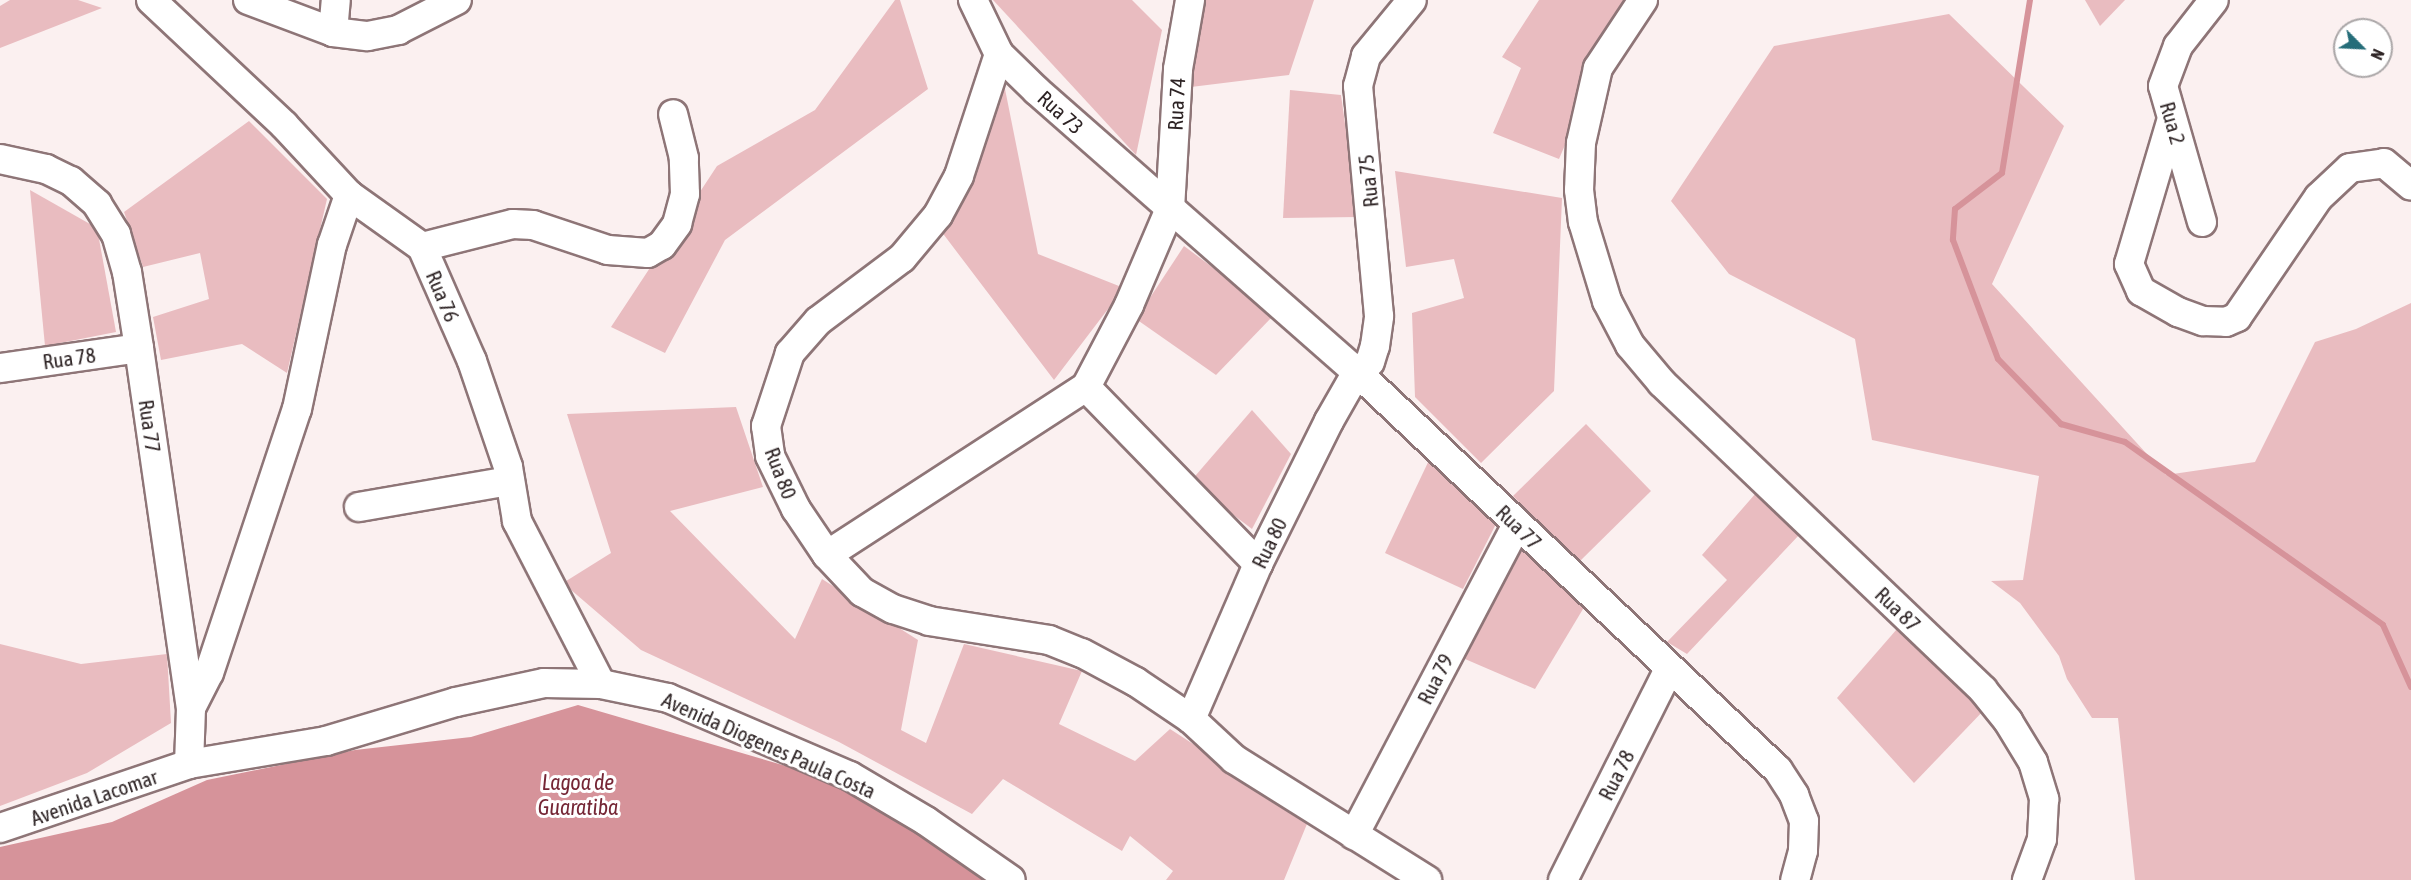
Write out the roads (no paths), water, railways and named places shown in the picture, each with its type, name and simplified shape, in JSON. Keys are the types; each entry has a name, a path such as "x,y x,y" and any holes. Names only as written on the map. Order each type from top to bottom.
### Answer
{"street":[{"name":"Rua 76","path":"151,0 284,125 349,195 422,247 472,361 510,481 518,521 601,684"},
{"path":"249,0 333,32 369,36 398,30 458,0"},
{"path":"333,32 336,0"},
{"name":"Rua 73","path":"973,0 999,54 1170,209"},
{"name":"Rua 74","path":"1086,387 1151,258 1170,209 1178,69 1190,0"},
{"name":"Rua 75","path":"1357,372 1370,362 1379,316 1358,86 1366,56 1412,0"},
{"name":"Rua 87","path":"1643,0 1598,68 1581,143 1579,190 1592,260 1607,301 1630,345 1662,383 1983,690 2008,721 2033,762 2044,799 2042,838 2028,880"},
{"name":"Rua 2","path":"2202,222 2171,122 2163,86 2169,64 2214,0"},
{"name":"Rua 80","path":"999,54 959,176 938,215 902,258 818,321 790,353 770,406 766,426 770,456 796,509 827,555 862,591 892,609 929,621 1049,640 1136,682 1191,719 1234,759 1427,880"},
{"path":"422,247 513,224 533,225 608,250 648,253 662,245 677,224 685,194 684,158 673,114"},
{"path":"2171,122 2129,264 2141,291 2178,312 2203,321 2226,322 2236,317 2319,197 2349,168 2384,163 2411,186"},
{"name":"Rua 77","path":"0,159 63,177 97,204 116,234 127,272 191,708 189,764"},
{"path":"191,708 208,673 297,409 332,245 349,195"},
{"name":"Rua 77","path":"1170,209 1357,372 1669,669 1779,770 1794,795 1804,821 1803,851 1795,880"},
{"name":"Rua 78","path":"0,368 139,348"},
{"name":"Rua 80","path":"1191,719 1258,564 1357,372"},
{"path":"827,555 1086,387 1258,564"},
{"path":"359,507 510,481"},
{"name":"Rua 79","path":"1354,835 1517,525"},
{"name":"Rua 78","path":"1563,880 1669,669"},
{"name":"Avenida Diogenes Paula Costa","path":"189,764 326,741 456,702 544,683 601,684 668,698 850,776 926,821 1011,880"},
{"name":"Avenida Lacomar","path":"0,828 189,764"}],"water":[{"name":"Lagoa de Guaratiba","path":"578,705 837,781 1003,880 0,880 0,847 112,822 207,780 355,750 471,737"}],"waterway":[{"path":"2030,0 2002,173 1955,209 1953,240 1998,359 2061,424 2125,442 2383,625 2411,687"}]}
